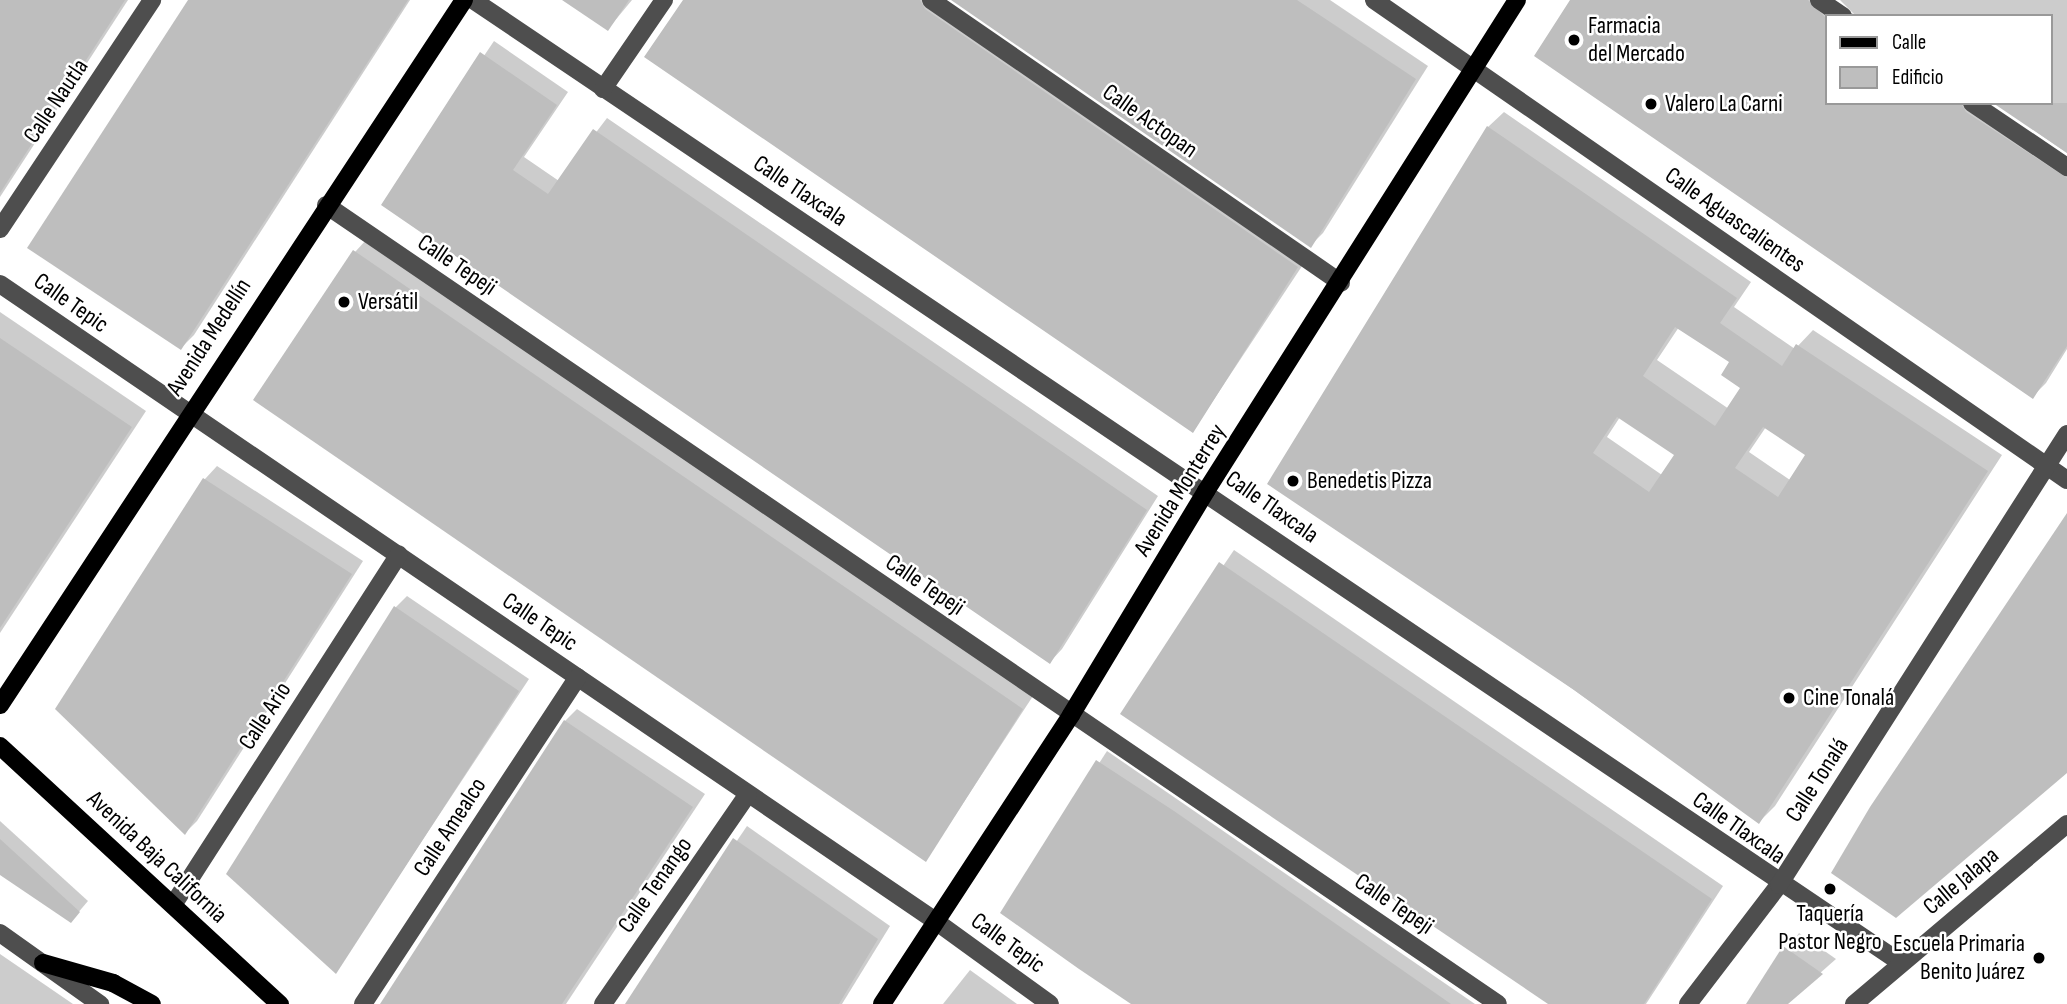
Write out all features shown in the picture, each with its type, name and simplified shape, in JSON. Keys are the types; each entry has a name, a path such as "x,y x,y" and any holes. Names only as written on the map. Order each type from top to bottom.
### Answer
{"main road":[{"name":"Avenida Medellín","path":"0,705 188,414 464,0"},
{"name":"Avenida Monterrey","path":"882,1004 934,920 1071,715 1206,491 1341,283 1517,0"},
{"name":"Avenida Baja California","path":"0,746 280,1004"},
{"path":"43,963 113,983 152,1004"}],"street":[{"name":"Calle Nautla","path":"0,229 152,0"},
{"name":"Calle Tlaxcala","path":"473,0 1206,491 1779,885 1901,963"},
{"path":"603,89 664,0"},
{"name":"Calle Actopan","path":"931,0 1341,283"},
{"name":"Calle Aguascalientes","path":"1374,0 2067,480"},
{"path":"1819,0 1840,14"},
{"path":"1975,105 2067,167"},
{"name":"Calle Tepeji","path":"326,205 1498,1004"},
{"name":"Calle Tepic","path":"0,284 934,920 1050,1004"},
{"name":"Calle Tonalá","path":"1688,1004 1779,885 2067,434"},
{"name":"Calle Ario","path":"173,905 399,554"},
{"name":"Calle Amealco","path":"363,1004 578,677"},
{"name":"Calle Tenango","path":"603,1004 748,794"},
{"name":"Calle Jalapa","path":"1854,1004 2067,824"},
{"path":"0,933 100,1004"}],"building":[{"path":"0,0 125,0 0,193"},
{"path":"188,0 408,0 181,350 27,248"},
{"path":"562,0 629,0 608,31"},
{"path":"683,0 920,0 925,9 1298,267 1193,433 644,57"},
{"path":"951,0 1297,0 1416,79 1311,248"},
{"path":"1570,0 1808,0 1826,18 1826,105 1962,105 1966,112 2067,178 2067,346 2033,399 1534,56"},
{"path":"480,52 557,105 513,170 548,194 593,129 1147,510 1050,664 381,205"},
{"path":"2067,103 2067,153 1996,105"},
{"path":"1487,126 1737,298 1720,323 1782,366 1796,344 1988,471 1759,824 1574,690 1267,484","holes":["1675,327 1729,362 1721,375 1740,388 1715,426 1643,376","1617,417 1674,455 1649,492 1593,453","1763,427 1805,455 1778,497 1735,468"]},
{"path":"353,250 1023,709 926,862 253,400"},
{"path":"0,338 132,427 0,628"},
{"path":"203,478 352,574 185,835 55,709"},
{"path":"2067,513 2067,773 1896,918 1831,873 1870,807"},
{"path":"1219,562 1712,899 1644,1004 1548,1004 1120,714"},
{"path":"394,606 519,691 336,974 226,874"},
{"path":"564,720 693,807 562,1004 380,1004"},
{"path":"1096,760 1174,811 1451,1004 1131,1004 1079,969 1000,913"},
{"path":"733,838 878,939 839,1004 625,1004"},
{"path":"0,839 80,912 71,923 0,875"},
{"path":"1783,946 1823,974 1788,1004 1746,1004"}],"place":[{"name":"Farmacia del Mercado","path":"1574,40"},
{"name":"Valero La Carni","path":"1651,104"},
{"name":"Versátil","path":"344,302"},
{"name":"Benedetis Pizza","path":"1293,481"},
{"name":"Cine Tonalá","path":"1789,698"},
{"name":"Taquería Pastor Negro","path":"1830,889"},
{"name":"Escuela Primaria Benito Juárez","path":"2039,958"}]}
